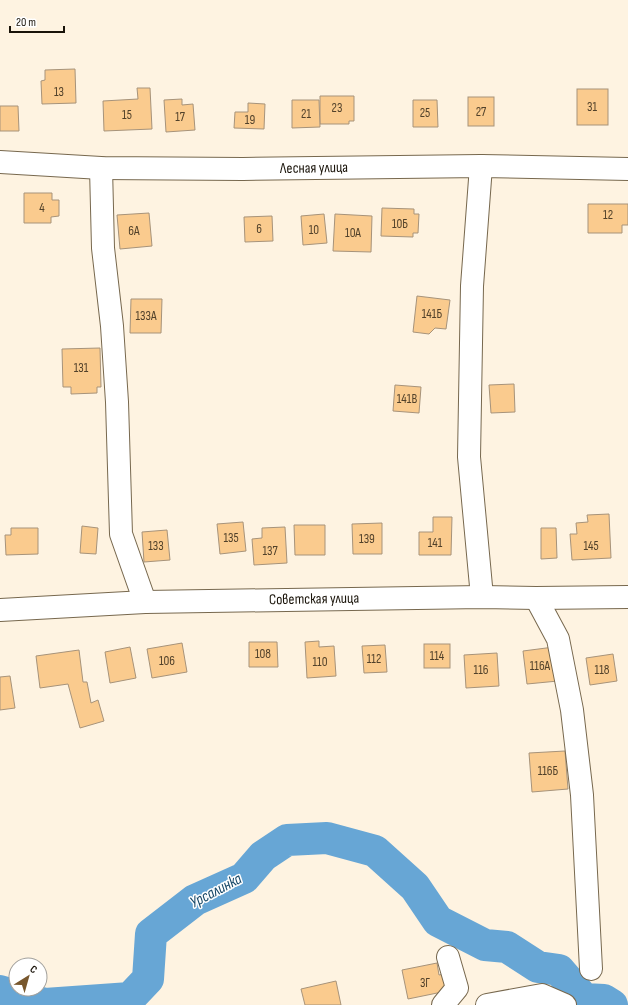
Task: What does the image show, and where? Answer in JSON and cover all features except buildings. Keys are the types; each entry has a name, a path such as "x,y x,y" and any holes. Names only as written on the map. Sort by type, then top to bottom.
{"street":[{"name":"Лесная улица","path":"0,162 101,168 251,169 480,166 628,169"},
{"path":"480,166 472,286 470,457 482,597"},
{"path":"101,168 103,248 112,326 117,402 121,534 145,602"},
{"name":"Советская улица","path":"0,610 145,602 482,597 628,597"},
{"path":"536,598 558,639 572,710 582,795 591,969"},
{"path":"443,1005 457,988 448,957"},
{"path":"487,1005 542,995 565,1005"}],"waterway":[{"name":"Урсалинка","path":"0,991 45,1004 130,998 148,979 151,934 195,900 244,878 263,856 287,840 327,838 375,851 415,887 438,921 485,945 507,947 538,967 559,970 584,999 604,1000 612,1005"}]}
